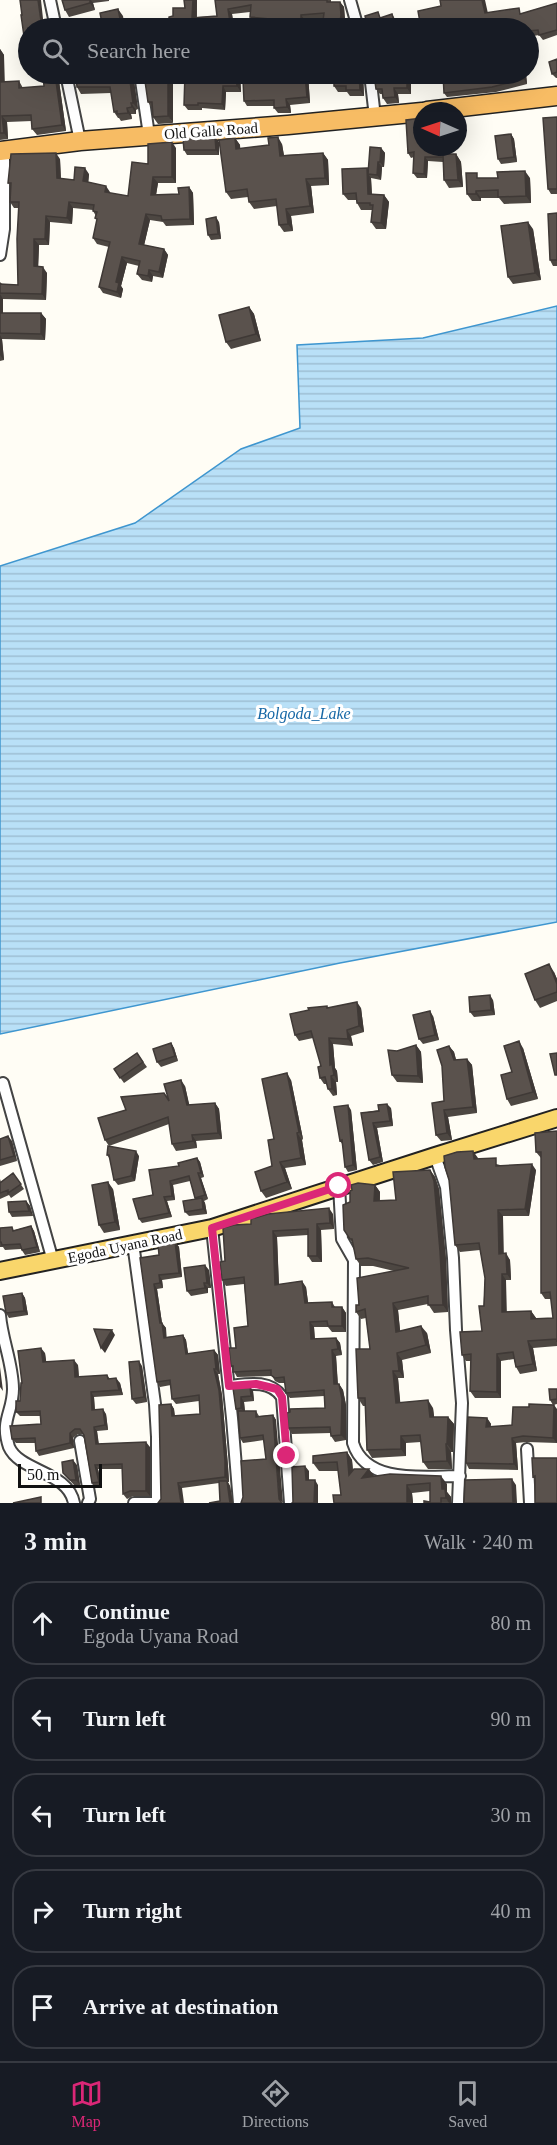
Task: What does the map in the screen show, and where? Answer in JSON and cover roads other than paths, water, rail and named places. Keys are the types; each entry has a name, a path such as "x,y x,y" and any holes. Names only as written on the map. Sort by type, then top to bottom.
{"highway":[{"path":"467,106 557,96"},
{"name":"Old Galle Road","path":"2,151 80,141 413,113"}],"main road":[{"name":"Egoda Uyana Road","path":"0,1271 212,1228 557,1118"}],"street":[{"path":"50,0 54,18"},
{"path":"350,0 355,18"},
{"path":"68,84 80,141"},
{"path":"142,84 150,135"},
{"path":"371,84 375,117"},
{"path":"0,255 4,223 2,151"},
{"path":"3,1083 53,1261"},
{"path":"435,1156 446,1187 453,1258 462,1403 458,1503"},
{"path":"339,1186 342,1239 354,1260 353,1443 357,1455 380,1473 460,1476"},
{"path":"212,1228 229,1386 238,1503"},
{"path":"133,1244 158,1437 154,1503 134,1503"},
{"path":"0,1315 13,1390 3,1427 9,1447 14,1455 56,1479 65,1487 74,1503"},
{"path":"229,1386 266,1385 277,1389 282,1397 290,1503"},
{"path":"80,1441 90,1499 88,1503"},
{"path":"527,1449 530,1503"}],"water":[{"name":"Bolgoda_Lake","path":"557,306 557,922 340,963 0,1034 0,566 135,523 241,449 300,428 297,345 423,338"}]}
